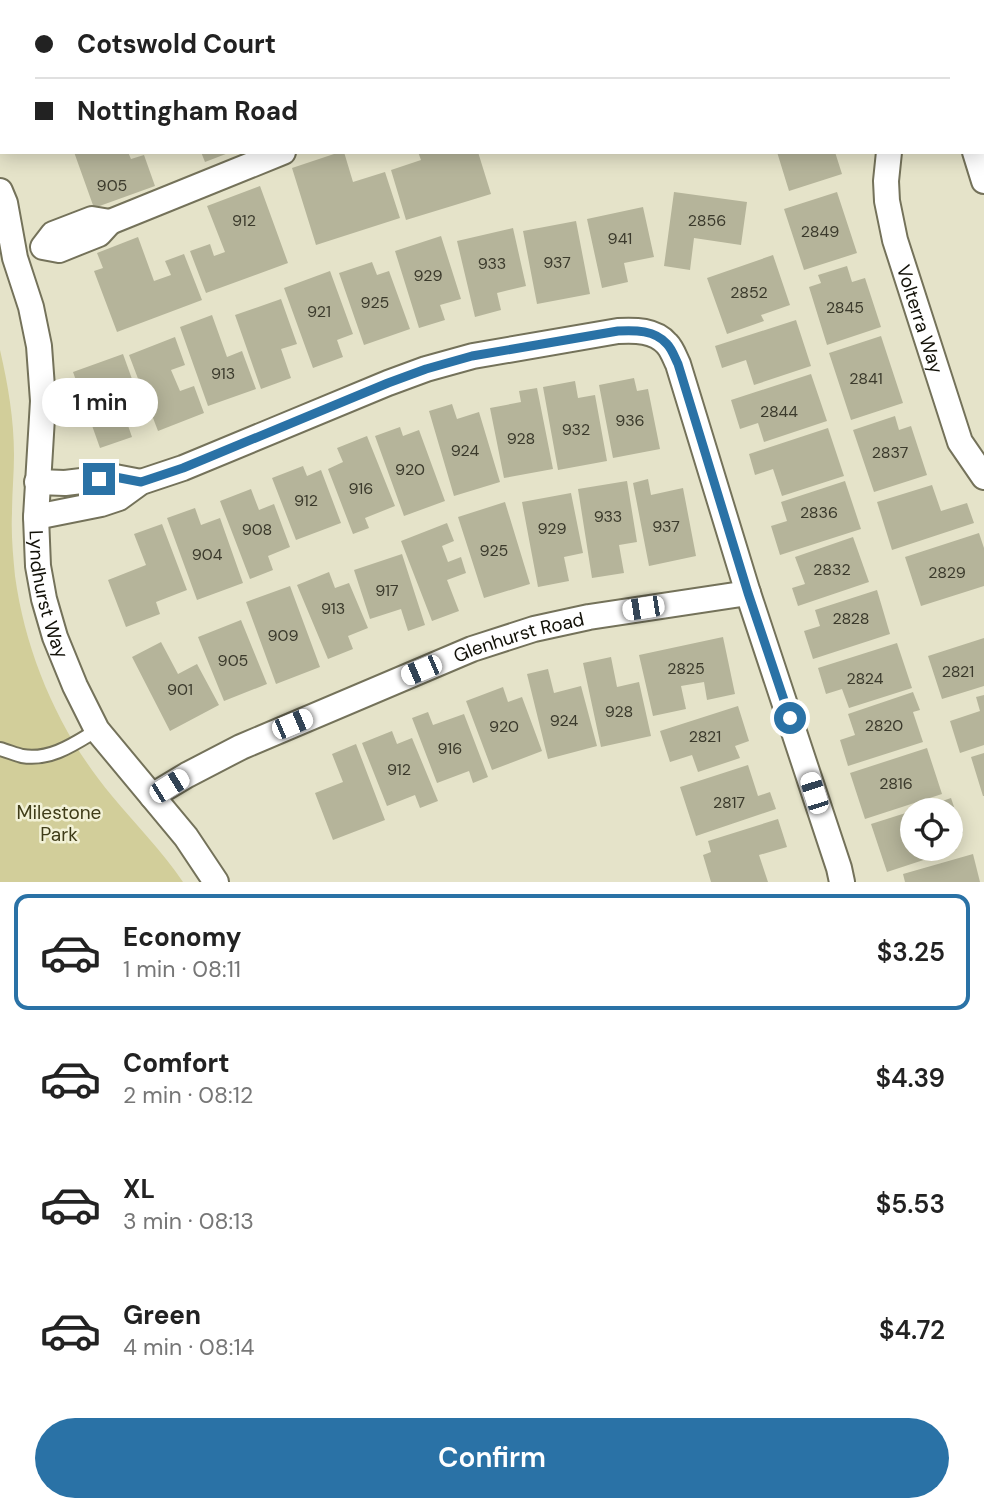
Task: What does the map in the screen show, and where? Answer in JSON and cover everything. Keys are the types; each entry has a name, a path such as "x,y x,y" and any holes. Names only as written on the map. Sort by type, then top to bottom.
{"street":[{"path":"7,250 43,247 53,234 68,237 92,219 110,222 278,154"},
{"name":"Volterra Way","path":"889,154 887,201 895,240 960,442 984,477"},
{"path":"976,154 984,181"},
{"name":"Lyndhurst Way","path":"0,191 5,203 7,250 31,307 40,362 43,401 37,482 38,566 55,637 97,730 186,837 216,882"},
{"path":"36,517 119,498 141,482 183,468 426,369 472,356 618,331 637,330 658,336 668,345 678,364 748,593 842,882"},
{"path":"37,482 65,483 115,477 141,482"},
{"name":"Glenhurst Road","path":"152,796 241,747 472,649 534,629 589,617 748,593"}],"lane":[{"path":"0,749 23,756 44,756 65,749 97,730"}],"green space":[{"name":"Milestone Park","path":"0,350 13,428 12,529 15,576 27,635 48,693 76,747 112,796 183,882 0,882"}],"building":[{"path":"75,154 129,154 131,159 144,155 155,186 94,208"},
{"path":"202,154 226,154 205,162"},
{"path":"334,154 345,154 353,182 385,172 400,218 316,245 292,168"},
{"path":"419,154 479,154 491,194 406,220 391,170 421,160"},
{"path":"778,154 836,154 842,174 789,191"},
{"path":"260,186 288,263 206,293 190,251 210,244 214,256 225,252 207,206"},
{"path":"674,192 747,202 741,245 694,238 690,270 664,266"},
{"path":"837,192 857,253 804,270 784,209"},
{"path":"643,207 654,257 624,263 628,282 602,288 587,219"},
{"path":"576,221 590,294 537,304 523,231"},
{"path":"513,228 526,286 497,293 501,310 475,317 457,241"},
{"path":"441,236 461,299 440,305 445,320 419,328 395,251"},
{"path":"138,237 154,281 171,275 165,261 184,254 202,300 117,332 94,271 103,268 97,253"},
{"path":"773,255 790,305 761,315 764,321 727,334 707,278"},
{"path":"372,262 377,275 389,271 410,329 364,345 339,273"},
{"path":"847,266 852,282 865,278 881,327 827,345 809,287 821,283 818,275"},
{"path":"330,271 353,334 337,340 343,357 313,368 284,288"},
{"path":"281,299 297,344 281,349 291,378 261,389 235,315"},
{"path":"212,315 227,357 242,351 256,389 208,406 180,327"},
{"path":"796,320 811,366 754,385 746,360 722,368 715,346"},
{"path":"881,336 903,403 851,420 829,353"},
{"path":"175,337 185,365 171,370 180,391 194,386 204,413 158,431 129,355"},
{"path":"123,354 142,407 124,414 132,437 100,448 73,372"},
{"path":"811,374 827,421 764,442 758,423 740,429 731,400"},
{"path":"634,378 637,391 648,389 660,449 613,458 599,385"},
{"path":"575,381 578,398 595,395 607,461 558,470 543,387"},
{"path":"537,388 553,469 504,478 490,408 521,402 519,391"},
{"path":"452,404 457,419 479,412 500,482 454,496 429,411"},
{"path":"895,416 899,430 911,426 927,475 874,492 853,430"},
{"path":"400,427 403,436 419,430 445,501 404,516 375,436"},
{"path":"828,428 844,476 782,496 773,469 755,475 749,454"},
{"path":"367,436 395,506 365,518 369,528 353,534 328,469 343,462 337,448"},
{"path":"303,466 307,476 321,470 341,523 296,540 272,478"},
{"path":"648,479 651,495 683,488 696,556 649,566 633,483"},
{"path":"627,481 637,542 619,545 624,573 592,578 578,489"},
{"path":"845,481 861,529 780,555 771,526 787,521 781,502"},
{"path":"932,485 941,511 967,503 974,523 892,550 877,502"},
{"path":"251,489 259,510 274,504 290,547 268,556 273,570 250,579 220,501"},
{"path":"571,493 583,553 564,557 569,581 538,587 522,502"},
{"path":"505,502 530,584 484,598 458,517"},
{"path":"195,508 201,525 220,518 243,583 197,600 167,518"},
{"path":"447,523 454,541 442,546 448,562 461,557 466,573 447,580 459,611 432,621 401,541"},
{"path":"162,524 187,590 156,602 160,614 126,627 108,580 146,565 134,534"},
{"path":"979,533 984,548 984,586 921,606 905,557"},
{"path":"853,537 869,582 798,606 792,588 805,584 795,557"},
{"path":"402,554 425,625 408,631 401,609 370,619 354,570"},
{"path":"329,572 335,588 349,583 368,628 348,636 353,649 328,659 297,585"},
{"path":"290,586 320,667 276,684 246,602"},
{"path":"877,590 890,634 813,659 804,631 820,626 815,610"},
{"path":"241,620 267,684 224,701 198,637"},
{"path":"723,637 735,694 707,700 704,682 681,686 686,709 653,716 639,655"},
{"path":"984,638 984,686 942,699 928,656"},
{"path":"161,642 178,674 197,664 219,705 170,731 132,657"},
{"path":"897,643 912,688 849,708 842,689 826,694 818,668"},
{"path":"611,657 617,687 639,682 651,736 601,747 583,663"},
{"path":"548,669 554,693 581,686 597,746 548,759 527,674"},
{"path":"503,687 508,702 522,697 542,751 492,770 466,701"},
{"path":"913,692 920,710 913,712 923,742 848,766 840,740 855,735 848,714"},
{"path":"984,695 984,745 960,753 950,721 980,711 976,697"},
{"path":"738,706 749,741 735,746 740,758 698,772 692,755 670,762 660,731"},
{"path":"428,712 433,725 464,714 488,777 473,783 469,771 437,783 412,718"},
{"path":"392,731 397,744 412,738 438,801 420,808 415,795 387,806 362,743"},
{"path":"356,744 385,820 333,840 315,793 343,782 332,754"},
{"path":"927,748 942,794 930,798 900,798 900,808 865,819 850,773"},
{"path":"984,753 984,796 983,796 971,757"},
{"path":"748,765 758,796 770,792 776,809 696,836 680,787"},
{"path":"900,815 900,861 920,861 887,872 871,824"},
{"path":"778,819 787,847 759,855 768,882 711,882 703,855 711,852 708,841"},
{"path":"973,854 980,882 905,882 903,874 948,861 963,861 963,857"}],"route":[{"path":"99,479 115,477 141,482 183,468 388,383 472,356 618,331 637,330 658,336 668,345 678,364 748,593 790,718"}]}
